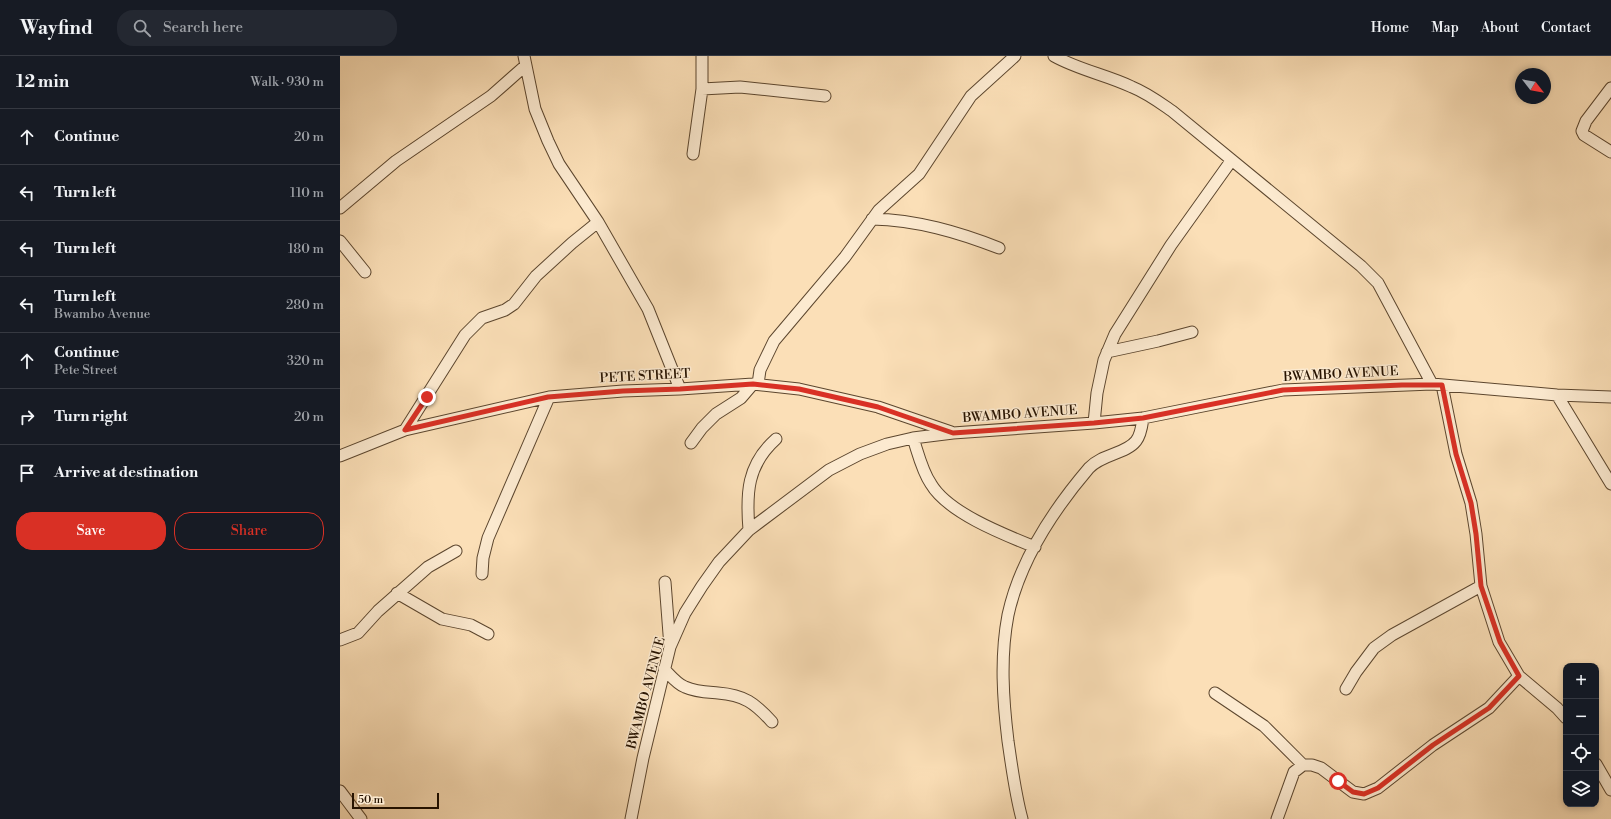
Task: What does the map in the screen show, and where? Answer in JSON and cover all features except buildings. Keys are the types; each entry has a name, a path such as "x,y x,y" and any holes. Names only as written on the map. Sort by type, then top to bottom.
{"street":[{"path":"693,154 702,89 702,56"},
{"path":"691,443 702,428 716,414 741,398 756,384 760,370 774,341 846,257 872,218 919,174 972,96 1015,56"},
{"path":"1054,56 1085,70 1132,87 1148,95 1172,111 1231,161 1361,266 1378,283 1437,385 1471,503 1476,534 1481,586 1500,642 1519,676 1563,715"},
{"path":"340,208 396,161 491,96 524,61"},
{"path":"524,61 535,109 548,141 559,164 598,222 648,309 680,389"},
{"path":"702,89 740,87 825,96"},
{"path":"1611,88 1586,121 1582,131 1584,135 1611,152"},
{"path":"1094,423 1097,393 1107,352 1131,308 1171,245 1231,161"},
{"path":"872,218 903,220 933,226 999,248"},
{"path":"405,430 464,335 482,318 505,310 514,304 536,276 572,243 598,222"},
{"path":"340,241 365,272"},
{"path":"1107,352 1192,332"},
{"name":"PETE STREET","path":"340,456 405,430 548,397 623,391 756,384 799,389 878,407 953,433"},
{"name":"BWAMBO AVENUE","path":"631,819 643,758 664,669 670,647 685,613 702,586 720,562 750,530 828,470 842,462 887,444 913,438 953,433 1143,418 1283,390 1437,385 1557,395 1611,397"},
{"path":"1557,395 1611,484"},
{"path":"482,574 483,558 488,538 548,397"},
{"path":"1022,819 1015,794 1006,721 1003,678 1004,650 1008,615 1014,595 1022,572 1054,513 1091,466 1103,458 1130,446 1137,441 1143,418"},
{"path":"913,438 931,485 945,499 963,513 981,523 1035,547"},
{"path":"750,530 747,502 750,479 760,454 776,439"},
{"path":"340,640 345,640 358,633 397,593 428,567 456,551"},
{"path":"665,582 670,647"},
{"path":"1346,689 1356,672 1374,648 1392,635 1481,586"},
{"path":"397,593 442,619 467,624 488,634"},
{"path":"664,669 681,685 692,690 734,695 745,698 759,708 772,722"},
{"path":"1277,819 1294,772 1303,765 1312,765 1321,768 1353,792 1364,794 1378,788 1433,745 1489,708 1519,676"},
{"path":"1214,693 1264,726 1303,765"},
{"path":"1599,769 1611,790"},
{"path":"340,791 361,819"}],"route":[{"path":"427,397 405,430 548,397 623,391 758,384 799,389 878,407 953,433 1143,418 1283,390 1432,384 1442,385 1456,454 1471,503 1476,534 1481,586 1500,642 1507,657 1519,676 1489,708 1433,745 1378,788 1364,794 1353,792 1338,781"}]}
